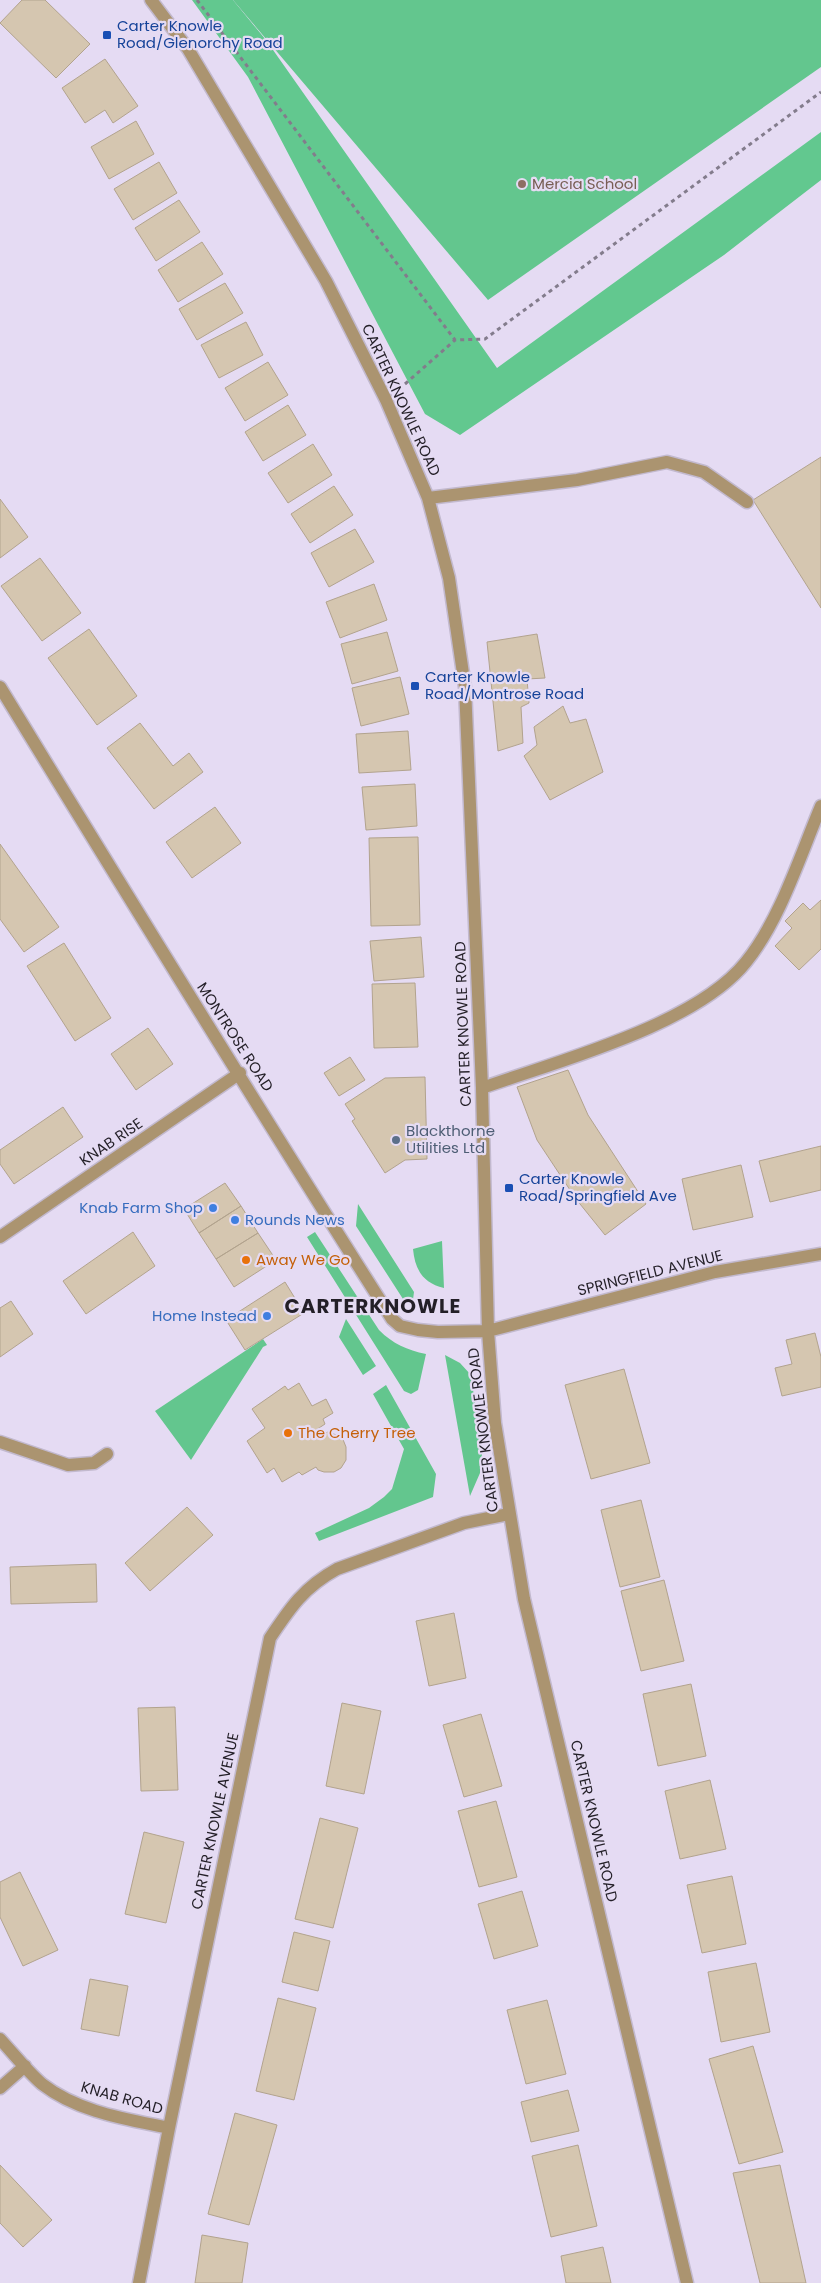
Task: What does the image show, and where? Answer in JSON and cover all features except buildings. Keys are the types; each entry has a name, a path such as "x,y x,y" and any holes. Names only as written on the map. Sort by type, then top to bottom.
{"street":[{"name":"CARTER KNOWLE ROAD","path":"151,0 188,49 321,272 386,400 428,498 449,578 466,687 482,1088 488,1331 495,1423 508,1514 524,1599 687,2283"},
{"path":"428,498 577,480 667,462 704,472 747,502"},
{"name":"MONTROSE ROAD","path":"0,687 193,1003 240,1074 392,1319 400,1326 418,1330 438,1332 488,1331"},
{"path":"482,1088 661,1022 701,1000 726,982 746,963 780,905 821,806"},
{"name":"KNAB RISE","path":"0,1237 240,1074"},
{"name":"SPRINGFIELD AVENUE","path":"488,1331 715,1272 821,1254"},
{"path":"0,1442 68,1465 94,1462 107,1454"},
{"name":"CARTER KNOWLE AVENUE","path":"139,2283 270,1638 296,1600 324,1576 336,1569 464,1523 508,1514"},
{"name":"KNAB ROAD","path":"0,2038 42,2083 70,2101 109,2115 169,2128"},
{"path":"0,2088 25,2066"}],"path":[{"path":"197,0 455,340"},
{"path":"386,400 455,340 485,340 821,92"}],"green space":[{"path":"192,0 233,0 266,40 497,368 821,132 821,180 724,255 460,435 425,414 248,77"},
{"name":"Mercia School","path":"233,0 821,0 821,67 488,300"},
{"path":"358,1204 414,1292 412,1307 403,1299 356,1226"},
{"path":"315,1232 379,1330 401,1346 426,1354 418,1390 411,1394 404,1391 307,1237"},
{"path":"442,1241 444,1288 431,1283 421,1274 413,1249"},
{"path":"346,1319 376,1366 363,1375 339,1337"},
{"path":"263,1339 267,1345 263,1347 191,1460 155,1411"},
{"path":"445,1355 460,1363 471,1375 482,1454 480,1473 470,1496"},
{"path":"386,1385 436,1474 433,1497 319,1541 315,1533 369,1508 392,1489 404,1449 373,1394"}],"place":[{"name":"Carter Knowle Road/Glenorchy Road","path":"107,35"},
{"name":"Mercia School","path":"522,184"},
{"name":"Carter Knowle Road/Montrose Road","path":"415,686"},
{"name":"Blackthorne Utilities Ltd","path":"396,1140"},
{"name":"Carter Knowle Road/Springfield Ave","path":"509,1188"},
{"name":"Knab Farm Shop","path":"213,1208"},
{"name":"Rounds News","path":"235,1220"},
{"name":"Away We Go","path":"246,1260"},
{"name":"Home Instead","path":"267,1316"},
{"name":"The Cherry Tree","path":"288,1433"}],"district":[{"name":"CARTERKNOWLE","path":"373,1306"}]}
